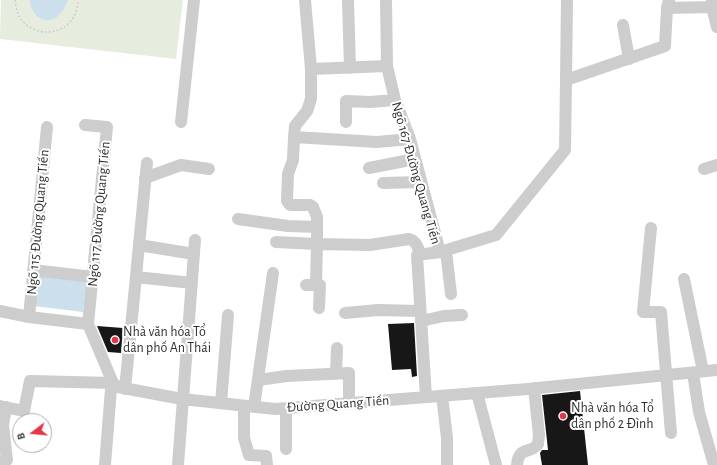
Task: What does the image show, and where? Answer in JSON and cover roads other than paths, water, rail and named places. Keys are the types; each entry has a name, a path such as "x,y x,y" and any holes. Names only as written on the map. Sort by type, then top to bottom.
{"street":[{"path":"181,122 194,0"},
{"path":"305,0 311,69 311,99 308,111 295,126 293,160 288,174 287,201 290,205 310,205 313,207 317,217 317,244 311,285 320,285 319,308"},
{"path":"348,0 350,68"},
{"name":"Ngõ 167 Đường Quang Tiến","path":"386,0 387,66 395,100 410,138 421,182 443,252 417,255 426,397"},
{"path":"451,294 443,252 496,235 565,150 567,0"},
{"path":"566,80 665,46 668,4 712,4 717,27"},
{"path":"623,25 629,59"},
{"path":"311,69 387,66"},
{"path":"346,122 346,101 370,102 395,100"},
{"name":"Ngõ 117 Đường Quang Tiến","path":"85,125 107,127 88,324"},
{"name":"Ngõ 115 Đường Quang Tiến","path":"29,317 47,127"},
{"path":"294,137 377,142 410,138"},
{"path":"369,168 415,159"},
{"path":"125,389 147,163"},
{"path":"145,178 181,165 209,169"},
{"path":"704,169 717,165"},
{"path":"383,183 421,182"},
{"path":"238,219 288,226 317,228"},
{"path":"651,228 643,312 660,312 671,433"},
{"path":"276,242 370,245 408,239 416,244 420,254"},
{"path":"178,465 195,240"},
{"path":"139,246 194,254"},
{"path":"33,270 93,277"},
{"path":"267,465 266,456 249,455 244,438 249,407 258,380 273,272"},
{"path":"136,277 192,283"},
{"path":"684,279 698,372 699,412 714,465"},
{"path":"345,313 378,310 420,316 462,315"},
{"path":"0,311 29,317 88,324 113,383 111,389 105,465"},
{"path":"221,403 228,315"},
{"path":"336,374 337,348"},
{"name":"Đường Quang Tiến","path":"113,383 118,387 125,389 182,399 276,409 534,388 564,387 717,370"},
{"path":"258,380 287,376 349,373 349,403"},
{"path":"0,461 7,460 3,425 3,406 24,411 30,381 113,383"},
{"path":"517,465 519,455 522,452 536,450 538,444 539,435 534,388"},
{"path":"477,393 496,465"},
{"path":"442,396 447,438 447,465"},
{"path":"286,408 286,449"}],"water":[{"path":"30,0 68,0 65,7 55,18 45,20 36,15 33,11"},
{"path":"37,272 87,278 83,312 34,306"}],"place":[{"name":"Nhà văn hóa Tổ dân phố An Thái","path":"115,340"},
{"name":"Nhà văn hóa Tổ dân phố 2 Đình","path":"563,416"}]}
